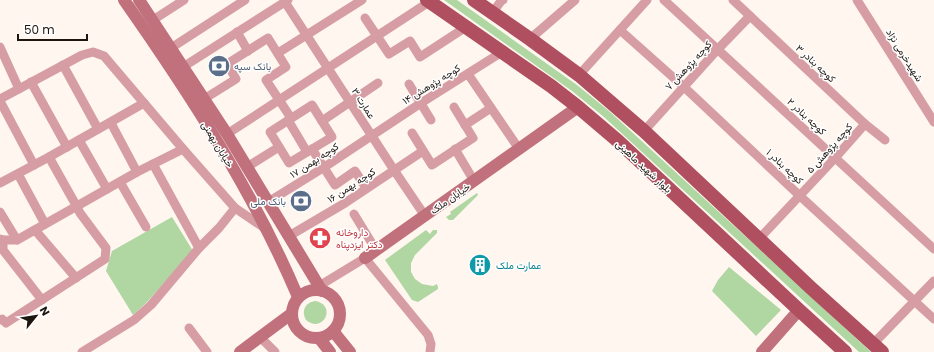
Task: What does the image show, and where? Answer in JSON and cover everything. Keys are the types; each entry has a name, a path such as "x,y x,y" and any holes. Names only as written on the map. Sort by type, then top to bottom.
{"main road":[{"path":"474,0 496,4 530,39 579,74 644,130 758,239 878,348"},
{"name":"بلوار شهید ماهینی","path":"428,1 551,86 578,107 618,141 845,352"}],"street":[{"name":"خیابان بهمنی","path":"124,0 215,137 267,230 288,271 298,297"},
{"name":"خیابان بهمنی","path":"139,0 227,134 321,288"},
{"path":"152,20 184,0"},
{"path":"171,48 245,0"},
{"path":"278,53 362,0"},
{"path":"530,39 575,0"},
{"name":"کوچه بنادر ۲","path":"664,0 934,249"},
{"name":"کوچه بنادر ۳","path":"733,0 865,124 885,140"},
{"name":"شهیدخرمی نژاد","path":"857,0 934,122"},
{"path":"183,66 286,1"},
{"name":"عمارت ۳","path":"286,1 306,35 425,216"},
{"path":"227,134 428,1"},
{"path":"579,74 620,30 641,2"},
{"name":"کوچه پژوهش ۷","path":"644,130 750,16"},
{"path":"365,18 389,54 410,42 420,57 466,27"},
{"name":"کوچه بنادر ۱","path":"620,30 684,86 800,196 934,319"},
{"path":"237,32 248,51"},
{"path":"204,99 236,78 227,64 268,38 286,67 266,80 310,150 335,185 355,171 366,188"},
{"path":"0,47 19,88"},
{"path":"34,165 0,100 82,54 93,52 104,56 235,208 267,230"},
{"name":"کوچه پژوهش ۱۴","path":"371,135 502,52"},
{"path":"63,65 98,129"},
{"path":"468,74 519,150"},
{"path":"31,82 68,147"},
{"path":"322,121 378,84"},
{"path":"409,84 431,120"},
{"path":"1,181 18,174 68,147 144,103"},
{"path":"312,105 322,121 332,137 289,163 270,132 312,105"},
{"path":"412,133 432,165 473,138 454,107"},
{"name":"خیابان ملک","path":"321,288 340,273 365,258 578,107"},
{"path":"464,125 491,108"},
{"path":"111,123 138,172"},
{"name":"کوچه پژوهش ۵","path":"758,239 800,196 865,124"},
{"name":"کوچه بهمن ۱۷","path":"268,202 323,168 371,135"},
{"path":"79,140 107,189"},
{"path":"247,167 279,147"},
{"path":"42,300 3,250 1,241 17,240 138,172 183,149"},
{"path":"455,149 474,181"},
{"name":"کوچه بهمن ۱۶","path":"290,236 346,203 366,188 423,151"},
{"path":"1,319 6,323 105,259 106,248 80,213 49,157"},
{"path":"153,164 199,248"},
{"path":"18,174 46,224"},
{"path":"120,182 146,227"},
{"path":"82,352 134,320 151,305 235,208"},
{"path":"0,212 17,240"},
{"path":"354,214 376,250"},
{"path":"35,230 76,278"},
{"path":"365,258 428,335 431,344 430,352"},
{"path":"878,348 915,301 934,280"},
{"path":"321,288 334,299 338,305 340,312 339,319 337,326 333,331 324,337 312,338 305,336 295,327 292,321 293,306 298,297 308,291 321,288"},
{"path":"762,352 799,310"},
{"path":"240,352 292,314"},
{"path":"189,328 207,352"},
{"path":"333,331 350,352"},
{"path":"260,337 275,352"},
{"path":"318,338 330,352"}],"green space":[{"path":"444,0 457,0 577,85 609,111 871,352 859,352 604,117 572,91"},
{"path":"477,193 478,195 453,220 449,220 446,217 451,214 450,212"},
{"path":"172,217 193,251 146,303 133,315 106,271 112,251"},
{"path":"426,230 430,234 433,230 437,230 437,233 415,255 411,263 411,272 415,279 422,284 433,286 437,284 438,289 418,302 412,300 385,260"},
{"path":"729,267 781,310 756,336 712,291 718,280"},
{"path":"316,301 326,308 327,313 325,318 318,324 306,320 304,313 305,308 309,303"}],"place":[{"name":"بانک سپه","path":"219,66"},
{"name":"بانک ملی","path":"301,201"},
{"name":"داروخانه دکتر ایزدپناه","path":"320,238"},
{"name":"عمارت ملک","path":"480,265"}]}
